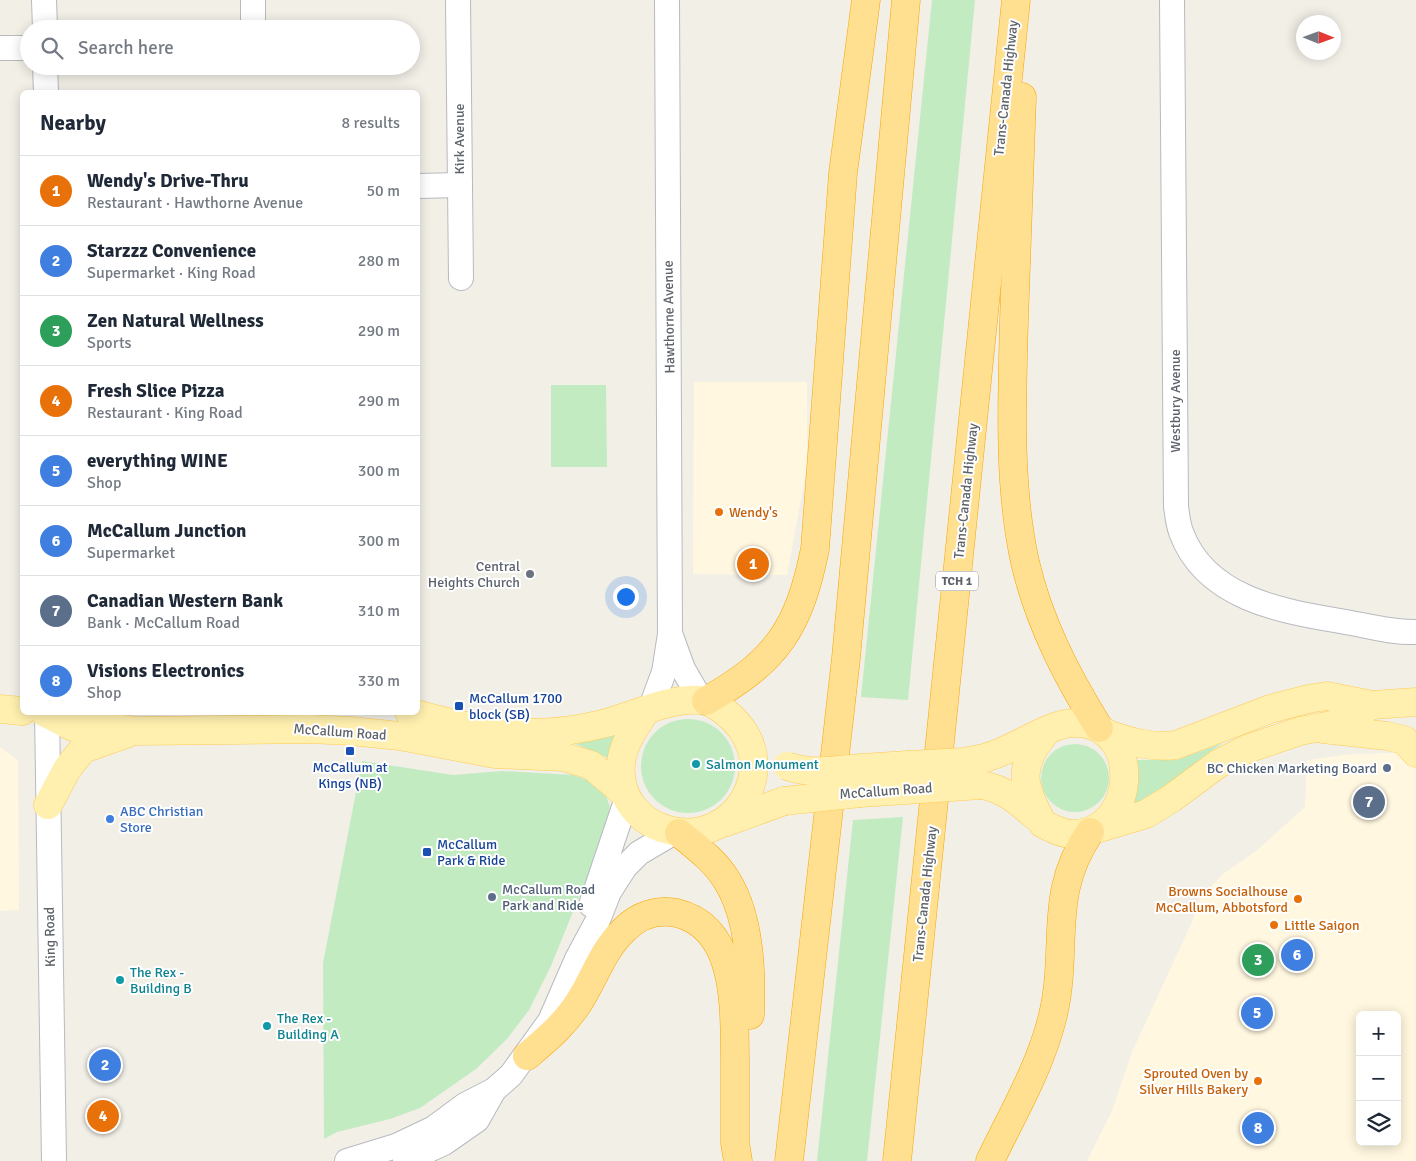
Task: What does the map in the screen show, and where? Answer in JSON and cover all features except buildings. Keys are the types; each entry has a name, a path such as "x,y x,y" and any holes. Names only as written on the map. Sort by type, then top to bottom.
{"highway":[{"path":"704,700 741,681 778,646 802,600 812,566 815,549 843,174 866,0"},
{"path":"789,1161 847,648 906,0"},
{"name":"Trans-Canada Highway","path":"897,1161 1016,0"},
{"path":"1025,0 1013,352 1013,426 1017,506 1025,562 1042,620 1074,686 1103,731"},
{"path":"990,1161 1035,1070 1048,1036 1058,994 1064,888 1080,848 1095,830"},
{"path":"676,833 711,859 726,879 734,895 744,931 750,1004 745,1161"},
{"path":"527,1056 557,1032 568,1018 580,1001 604,955 625,929 641,918 659,912 671,912 691,918 713,936 724,957 731,984 734,1031 735,1143 738,1161"}],"main road":[{"path":"1372,705 1337,724 1300,731 1247,749 1218,764 1172,798 1146,814 1095,830 1070,834 1043,824 1026,790 1024,773 1029,756 1047,731 1062,724 1077,723 1143,745 1168,746 1198,738 1270,709 1308,699 1327,696 1372,705 1416,702"},
{"path":"419,715 459,727 526,734 574,730 677,702 704,700 736,720 747,734 754,758 754,774 747,795 720,824 692,834 676,833 657,826 639,812 625,795 621,761 626,743 647,711"},
{"path":"0,709 20,711"},
{"name":"McCallum Road","path":"51,715 73,726 110,727 137,731 334,730 400,736 495,754 564,757 591,765 625,795"},
{"path":"1316,728 1387,736 1404,740 1416,753"},
{"path":"48,805 67,769 83,749 137,731"},
{"name":"McCallum Road","path":"720,824 784,801 861,781 907,777 999,755 1047,731"},
{"path":"1095,830 1117,807 1126,775 1116,744 1103,731"},
{"name":"McCallum Road","path":"747,734 766,753 799,771 861,781"},
{"name":"McCallum Road","path":"907,777 994,787 1011,795 1043,824"}],"street":[{"path":"44,0 45,20"},
{"path":"253,0 253,20"},
{"name":"Kirk Avenue","path":"458,0 461,278"},
{"name":"Hawthorne Avenue","path":"647,711 664,672 670,634 667,0"},
{"name":"Westbury Avenue","path":"1172,0 1176,506 1181,532 1192,552 1211,577 1239,595 1281,611 1416,632"},
{"path":"0,48 20,48"},
{"path":"45,75 46,90"},
{"path":"420,186 460,185"},
{"name":"Hawthorne Avenue","path":"670,634 683,669 704,700"},
{"name":"King Road","path":"47,715 54,1161"},
{"path":"576,959 597,883 625,795"},
{"path":"346,1161 396,1146 434,1128 465,1105 494,1090 511,1075 527,1056 550,1021 576,959 598,920 609,892 625,868 639,853 676,833"},
{"path":"405,1161 444,1143 477,1120 494,1090"}],"shaded area":[{"path":"694,382 807,382 807,466 787,575 693,574"},
{"path":"0,747 18,760 19,910 0,911"},
{"path":"1416,749 1416,1161 1087,1161 1112,1111 1132,1052 1192,922 1200,898 1223,874 1256,851 1305,807 1307,760 1352,754 1391,753"}],"green space":[{"path":"932,0 975,0 908,700 861,697"},
{"path":"551,385 606,385 607,467 551,467"},
{"path":"688,719 706,723 721,733 731,748 735,766 731,784 721,799 706,809 688,813 670,809 655,799 645,784 641,766 645,748 655,733 670,723"},
{"path":"617,735 610,759 576,744"},
{"path":"1223,743 1158,791 1135,804 1132,802 1136,791 1135,760 1177,760"},
{"path":"1075,744 1088,747 1099,754 1106,765 1109,778 1106,791 1099,802 1088,809 1075,812 1062,809 1051,802 1044,791 1041,778 1044,765 1051,754 1062,747"},
{"path":"362,761 453,775 502,771 573,775 594,782 605,793 610,807 602,840 551,966 529,1010 507,1039 476,1069 420,1108 390,1119 337,1132 324,1139 323,963"},
{"path":"903,817 867,1161 817,1161 853,820"}],"place":[{"name":"Wendy's","path":"719,512"},
{"name":"Wendy's Drive-Thru","path":"753,564"},
{"name":"Central Heights Church","path":"530,574"},
{"name":"McCallum 1700 block (SB)","path":"459,706"},
{"name":"McCallum at Kings (NB)","path":"350,751"},
{"name":"Salmon Monument","path":"696,764"},
{"name":"BC Chicken Marketing Board","path":"1387,768"},
{"name":"Canadian Western Bank","path":"1369,802"},
{"name":"ABC Christian Store","path":"110,819"},
{"name":"McCallum Park & Ride","path":"427,852"},
{"name":"McCallum Road Park and Ride","path":"492,897"},
{"name":"Browns Socialhouse McCallum, Abbotsford","path":"1298,899"},
{"name":"Little Saigon","path":"1274,925"},
{"name":"McCallum Junction","path":"1297,955"},
{"name":"Zen Natural Wellness","path":"1258,960"},
{"name":"The Rex - Building B","path":"120,980"},
{"name":"everything WINE","path":"1257,1013"},
{"name":"The Rex - Building A","path":"267,1026"},
{"name":"Starzzz Convenience","path":"105,1065"},
{"name":"Sprouted Oven by Silver Hills Bakery","path":"1258,1081"},
{"name":"Fresh Slice Pizza","path":"103,1116"},
{"name":"Visions Electronics","path":"1258,1128"}]}
